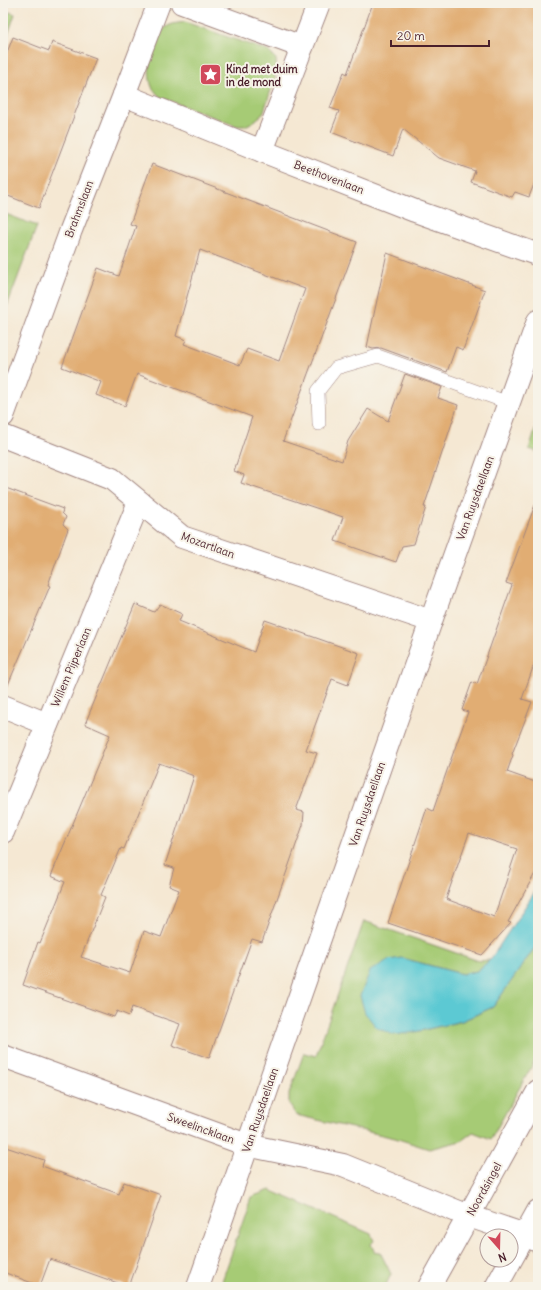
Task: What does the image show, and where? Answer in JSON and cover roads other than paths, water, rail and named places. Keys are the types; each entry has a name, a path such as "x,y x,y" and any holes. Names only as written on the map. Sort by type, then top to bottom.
{"street":[{"name":"Brahmslaan","path":"3,416 71,230 159,3"},
{"path":"182,3 302,47"},
{"path":"262,151 318,3"},
{"name":"Beethovenlaan","path":"124,95 415,211 537,255"},
{"name":"Van Ruysdaellaan","path":"198,1287 431,621 538,321"},
{"name":"Mozartlaan","path":"3,436 112,479 182,537 431,621"},
{"name":"Willem Pijperlaan","path":"3,832 139,502"},
{"path":"3,706 47,724"},
{"name":"Sweelincklaan","path":"3,1056 247,1145 343,1165 469,1216 532,1238"},
{"name":"Noordsingel","path":"429,1287 538,1091"},
{"path":"496,1287 532,1238 538,1211"}],"lane":[{"path":"319,424 318,391 336,368 378,356 509,402"}],"water":[{"path":"538,887 538,943 493,1007 462,1021 415,1032 394,1035 377,1028 365,1013 360,996 370,971 388,960 402,958 462,974 477,971 490,960"}],"place":[{"name":"Kind met duim in de mond","path":"210,75"}]}
